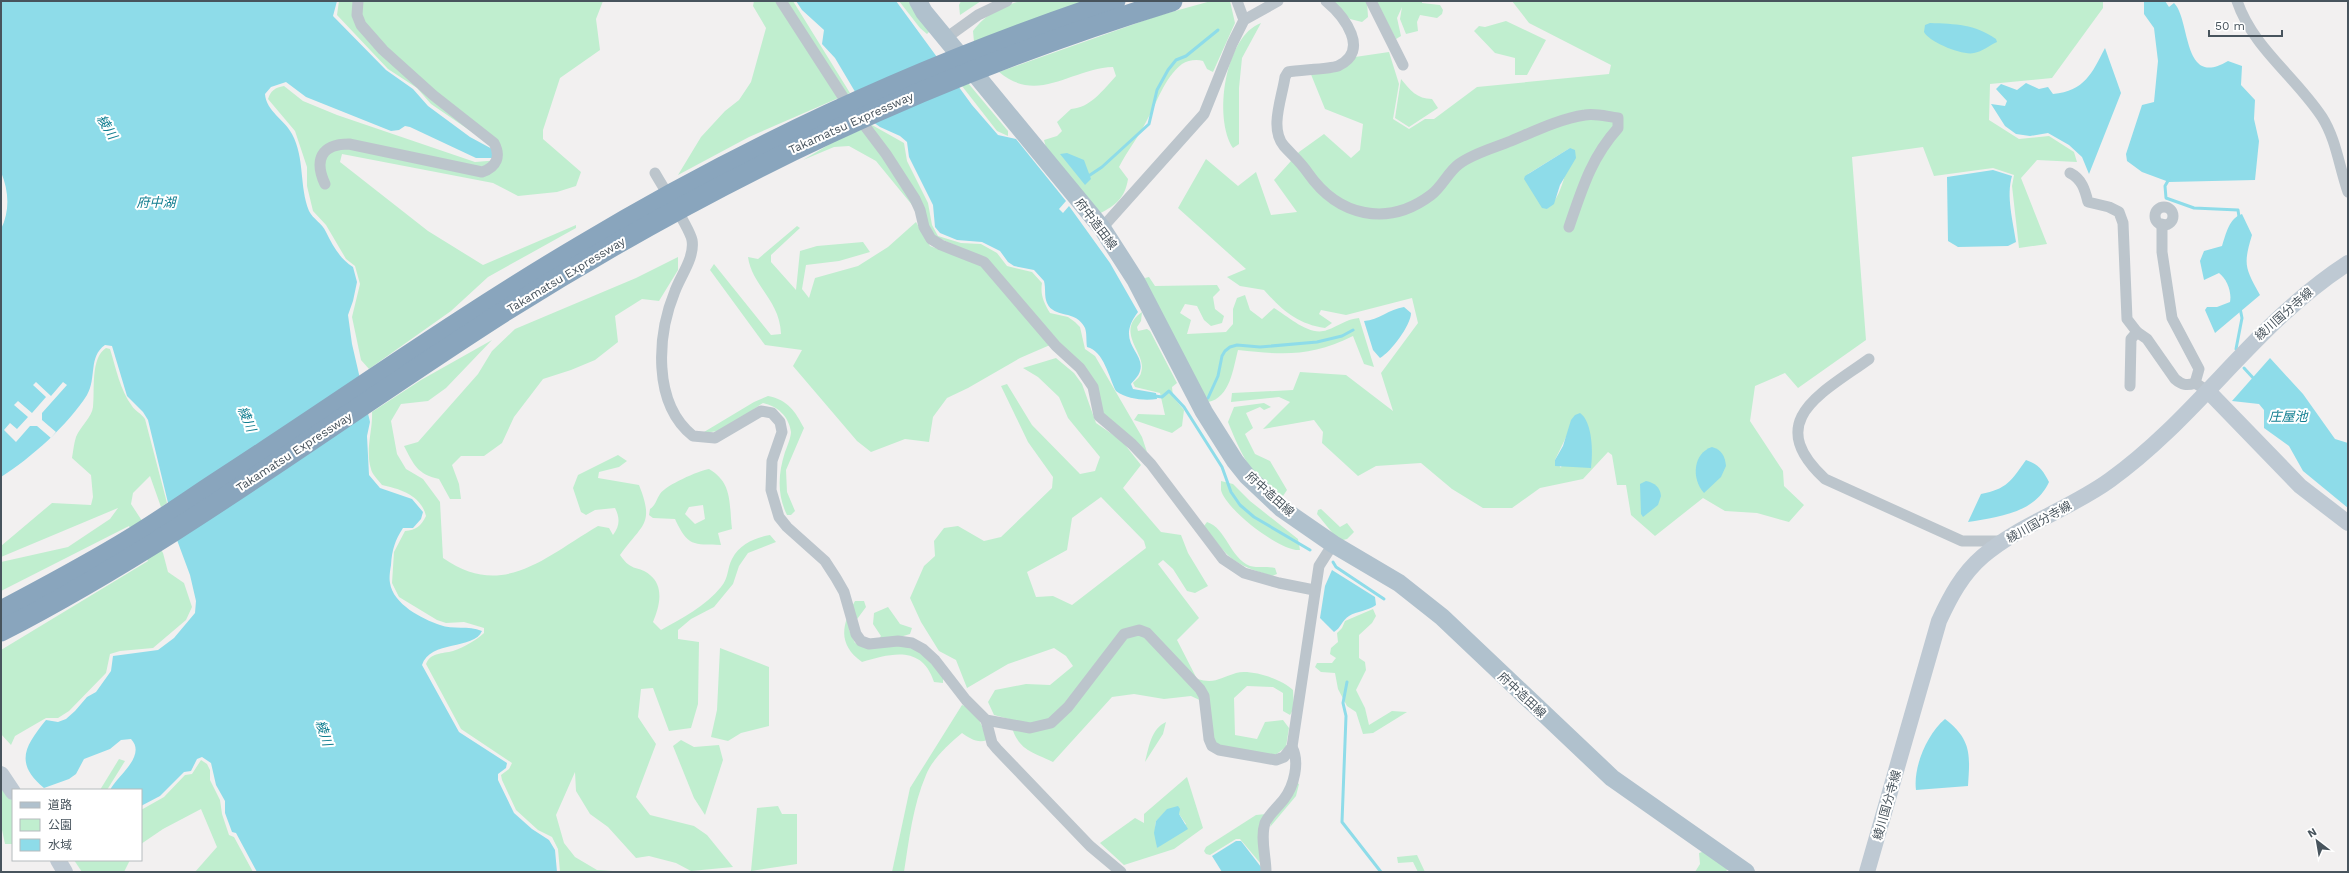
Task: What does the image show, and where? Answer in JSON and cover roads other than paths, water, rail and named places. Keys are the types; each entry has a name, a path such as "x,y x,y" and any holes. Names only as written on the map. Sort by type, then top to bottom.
{"highway":[{"name":"Takamatsu Expressway","path":"1,631 128,559 153,534 393,376 503,313 589,260 839,118 1116,1"},
{"name":"Takamatsu Expressway","path":"983,57 1172,1"},
{"name":"Takamatsu Expressway","path":"2,610 119,546 153,534"},
{"path":"1,640 128,559"}],"main road":[{"name":"府中造田線","path":"918,1 924,12 1102,228 1136,281 1204,412 1235,461 1281,508 1333,544 1387,576 1412,593 1442,617 1607,774 1630,792 1746,872"},
{"name":"綾川国分寺線","path":"1867,872 1939,621 1948,599 1967,572 1983,556 2078,501 2109,481 2172,429 2202,387 2276,319 2306,294 2348,263"},
{"path":"2202,387 2300,486 2348,523"},
{"path":"1,774 12,790"},
{"path":"59,861 65,872"}],"street":[{"path":"325,184 319,172 320,160 326,149 337,144 349,144 482,172 490,169 496,162 498,152 494,143 433,95 383,50 361,25 358,15 358,1"},
{"path":"781,1 843,97 886,154 915,199 920,210 924,227 931,239 941,245 984,262 1056,346 1080,368 1093,387 1098,416 1132,444 1150,464 1223,559 1244,573 1280,583 1314,590"},
{"path":"946,38 978,14 1007,1"},
{"path":"1237,1 1244,20"},
{"path":"1102,228 1204,114 1238,28 1244,20 1278,1"},
{"path":"1326,1 1344,18 1353,35 1352,52 1347,60 1336,67 1288,72 1285,77 1276,124 1277,135 1284,146 1298,157 1327,196 1352,208 1378,216 1402,210 1431,195 1457,164 1472,156 1557,122 1586,115 1618,118 1618,128 1602,145 1590,166 1569,227"},
{"path":"1371,1 1403,65"},
{"path":"2236,1 2251,33 2321,115 2331,133 2348,192"},
{"path":"655,173 692,238 692,252 674,292 664,324 660,364 670,401 679,421 693,436 715,438 761,411 772,413 780,422 782,432 772,461 771,490 779,517 787,528 825,561 844,592 856,634 861,641 870,644 898,641 912,643 923,649 935,660 966,700 986,720 992,743 997,749 1090,846 1121,872"},
{"path":"2070,173 2075,175 2083,185 2088,202 2108,207 2119,212 2123,223 2127,319 2137,332 2146,339 2175,380 2181,384 2202,387 2199,369 2172,318 2162,252 2162,224"},
{"path":"2130,386 2131,339 2137,332"},
{"path":"1869,359 1820,394 1809,404 1800,418 1798,435 1800,446 1811,466 1825,479 1962,541 2009,542"},
{"path":"986,720 1030,728 1051,723 1068,707 1124,634 1140,630 1148,633 1200,689 1204,696 1209,739 1212,746 1219,750 1276,760 1284,757 1292,747 1314,590 1319,566 1333,544"},
{"path":"1266,872 1263,834 1266,822 1285,798 1294,779 1297,755 1292,747"}],"water":[{"name":"府中湖","path":"1,1 337,1 333,16 386,70 413,89 428,106 470,137 494,150 497,158 476,158 410,127 405,126 399,130 391,131 306,97 286,82 271,87 265,94 266,100 272,110 289,129 296,143 299,153 304,192 309,211 324,229 341,256 353,267 357,282 348,315 352,344 370,422 367,436 369,475 380,488 412,499 423,512 421,519 413,528 403,528 394,545 390,574 392,591 402,604 409,610 425,619 445,626 471,628 482,631 477,637 470,641 442,648 434,652 427,657 422,665 459,732 507,763 506,768 498,774 498,780 514,813 532,829 549,840 555,850 557,872 257,872 236,833 232,832 225,813 225,801 216,785 211,763 202,757 197,759 191,771 184,772 160,796 142,805 142,789 111,789 133,759 135,745 131,739 121,740 110,749 84,759 76,774 69,779 44,788 35,779 26,762 26,754 28,746 46,720 58,722 66,719 87,697 96,692 111,671 113,656 158,650 174,638 195,613 196,601 190,575 177,540 148,420 143,412 127,396 112,346 105,345 96,355 90,388 87,395 70,418 36,451 1,477 1,229 6,215 7,194 1,172"},
{"path":"796,1 896,1 972,105 998,135 1016,139 1066,201 1059,209 1063,213 1069,206 1110,263 1138,312 1131,323 1129,332 1132,346 1141,364 1137,377 1131,384 1133,389 1156,393 1157,399 1136,399 1120,394 1116,391 1102,359 1093,350 1087,347 1086,330 1081,322 1076,318 1050,308 1046,300 1044,281 1034,270 1014,266 1008,262 1000,251 982,242 957,240 940,233 935,227 933,205 909,157 907,142 900,136 880,127 873,122 835,58 822,44 824,30 802,10"},
{"path":"2144,1 2165,1 2169,7 2174,3 2183,23 2190,49 2195,59 2203,66 2213,67 2228,61 2242,66 2241,85 2255,100 2254,119 2259,141 2255,180 2169,182 2142,172 2127,161 2126,154 2142,105 2154,102 2158,61 2154,28 2144,14"},
{"path":"1930,23 1957,25 1980,30 1996,39 1997,42 1974,53 1962,52 1939,44 1927,36 1924,32 1925,25"},
{"path":"2105,48 2121,93 2089,174 2082,157 2069,145 2048,133 2030,136 2016,134 2005,126 1991,104 2005,106 2007,101 1996,89 2001,84 2017,90 2026,83 2039,89 2048,87 2053,94 2073,89 2080,85 2091,73"},
{"path":"1570,148 1575,150 1576,158 1560,185 1554,204 1547,209 1542,208 1524,179 1525,176"},
{"path":"1067,153 1084,160 1091,179 1085,185 1060,154"},
{"path":"1993,170 2012,176 2010,184 2010,200 2016,242 2008,246 1958,247 1948,241 1947,177"},
{"path":"2242,214 2252,235 2247,253 2247,266 2251,278 2260,295 2215,333 2205,310 2207,307 2217,307 2230,302 2230,290 2227,282 2219,273 2204,280 2200,261 2204,251 2222,246 2231,223"},
{"path":"1404,307 1411,313 1408,324 1395,344 1380,358 1373,350 1364,321 1374,319"},
{"name":"庄屋池","path":"2270,358 2303,394 2335,439 2348,443 2348,508 2303,471 2289,446 2264,428 2264,410 2259,404 2232,401"},
{"path":"1580,413 1584,417 1590,431 1592,447 1591,468 1555,466 1555,460 1563,446 1571,420 1575,415"},
{"path":"1712,447 1722,454 1725,459 1726,466 1721,477 1704,493 1697,481 1696,467 1701,455"},
{"path":"2026,460 2034,463 2040,468 2049,482 2035,501 2014,512 1968,522 1981,494 2003,487 2012,479"},
{"path":"1646,481 1652,483 1660,490 1661,496 1658,505 1643,517 1641,514 1640,484"},
{"path":"1332,570 1375,597 1376,605 1370,609 1349,616 1334,632 1320,618 1325,586"},
{"path":"1945,719 1954,727 1965,741 1969,757 1968,786 1916,790 1919,761 1932,733"},
{"path":"1178,806 1180,809 1179,814 1188,829 1157,848 1154,833 1156,821 1167,809"},
{"path":"1236,841 1241,841 1261,867 1261,872 1222,872 1212,856"}],"waterway":[{"path":"1087,177 1102,167 1149,124 1157,90 1168,70 1176,60 1186,56 1218,30"},
{"path":"2169,179 2165,186 2166,198 2194,208 2238,210 2239,217"},
{"path":"2236,349 2242,318 2240,308"},
{"path":"1208,398 1218,376 1222,356 1230,347 1237,345 1260,347 1317,342 1342,336 1353,330"},
{"path":"2244,368 2255,380"},
{"path":"1155,396 1162,397 1169,391 1184,407 1222,467 1231,492 1240,505 1254,517 1310,550"},
{"path":"1333,562 1336,567 1384,599"},
{"path":"1347,682 1343,703 1346,716 1342,822 1381,872"}],"water label":[{"name":"綾川","path":"107,127"},
{"name":"綾川","path":"247,419"},
{"name":"綾川","path":"324,733"}]}
